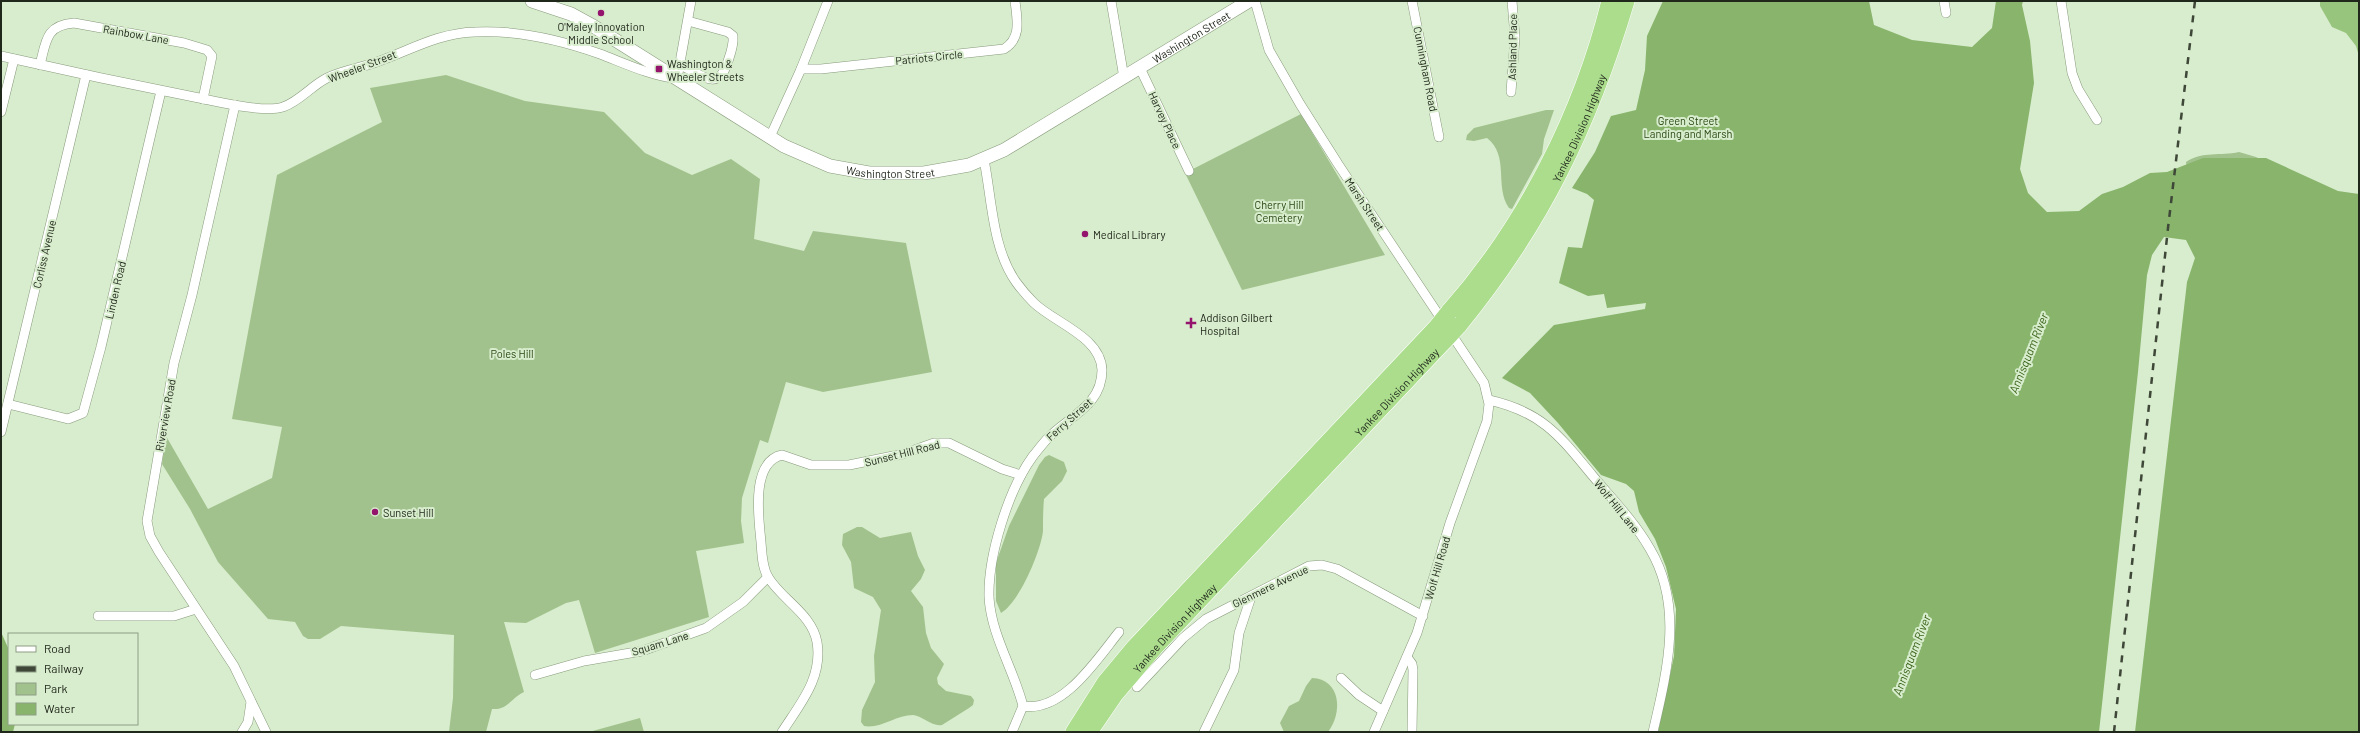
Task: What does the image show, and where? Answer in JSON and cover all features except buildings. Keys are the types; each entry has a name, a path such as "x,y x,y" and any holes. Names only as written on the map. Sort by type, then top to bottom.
{"highway":[{"name":"Yankee Division Highway","path":"1454,319 1544,172 1585,80 1610,1"},
{"name":"Yankee Division Highway","path":"1089,732 1115,694 1154,648 1441,334 1517,247 1559,176 1594,99 1626,1"},
{"name":"Yankee Division Highway","path":"1074,732 1105,684 1135,647 1441,334"}],"main road":[{"name":"Washington Street","path":"532,1 571,14 593,26 784,146 830,166 869,173 924,173 969,166 984,160 1023,139 1249,1"}],"street":[{"path":"677,79 691,1"},
{"path":"770,137 801,69 828,1"},
{"name":"Patriots Circle","path":"801,69 821,69 1004,49 1014,40 1017,33 1015,1"},
{"path":"1111,1 1124,78"},
{"name":"Marsh Street","path":"1255,1 1267,44 1285,79 1338,164 1484,383 1489,400"},
{"name":"Cunningham Road","path":"1412,1 1439,137"},
{"name":"Ashland Place","path":"1511,92 1515,38 1512,1"},
{"path":"1944,1 1946,12"},
{"path":"2061,1 2072,73 2078,90 2097,120"},
{"path":"680,65 706,78 713,80 720,79 724,74 732,50 733,36 728,32 688,21"},
{"name":"Rainbow Lane","path":"40,65 47,37 53,29 62,24 74,23 184,43 207,50 212,56 203,99"},
{"name":"Wheeler Street","path":"1,56 203,99 235,105 264,108 283,107 328,78 373,64 436,37 472,32 498,32 556,42 600,54 654,76 677,79"},
{"path":"1,112 14,59"},
{"name":"Harvey Place","path":"1140,68 1189,171"},
{"name":"Corliss Avenue","path":"1,432 86,75"},
{"name":"Linden Road","path":"8,404 68,419 83,412 102,347 161,90"},
{"name":"Riverview Road","path":"235,105 192,295 174,363 147,512 150,536 163,560 234,666 266,732"},
{"name":"Ferry Street","path":"984,160 999,244 1010,273 1034,303 1088,343 1101,362 1101,376 1097,394 1087,407 1049,437 1032,458 1021,475 993,554 989,599 1001,645 1023,706"},
{"name":"Wolf Hill Road","path":"1374,732 1407,657 1423,616 1450,523 1487,420 1489,400"},
{"name":"Wolf Hill Lane","path":"1489,400 1526,411 1550,428 1628,516 1656,559 1665,587 1671,636 1667,673 1653,732"},
{"name":"Sunset Hill Road","path":"768,577 763,562 757,513 763,473 777,456 787,456 811,465 849,465 903,454 934,443 949,443 1002,469 1021,475"},
{"name":"Glenmere Avenue","path":"1137,687 1198,625 1218,612 1251,597 1298,570 1309,566 1322,565 1354,577 1423,616"},
{"path":"768,577 808,621 815,633 818,646 816,674 811,687 782,732"},
{"name":"Squam Lane","path":"535,675 584,661 642,651 706,628 743,602 768,577"},
{"path":"1204,732 1234,670 1239,633 1251,597"},
{"path":"98,616 174,616 196,609"},
{"path":"1012,732 1023,706 1032,707 1050,704 1065,693 1119,632"},
{"path":"1407,657 1412,664 1413,670 1412,732"},
{"path":"1341,678 1359,695 1383,711"},
{"path":"242,732 248,722 251,702"}],"green space":[{"name":"Poles Hill","path":"446,75 525,101 604,112 645,153 692,175 731,159 760,179 754,239 804,251 813,231 906,243 932,372 823,392 786,382 768,443 760,440 742,498 741,521 744,543 696,551 709,617 595,653 579,600 566,603 526,623 504,622 524,692 506,706 492,709 486,732 449,732 453,698 454,635 341,626 320,639 308,639 303,636 295,622 268,619 218,562 190,509 162,464 166,436 208,509 272,478 282,427 232,419 277,175 382,122 370,88"},
{"path":"1546,110 1554,110 1544,139 1542,154 1512,209 1509,208 1502,190 1500,162 1494,145 1487,138 1474,141 1466,140 1467,135 1474,128"},
{"name":"Cherry Hill Cemetery","path":"1301,114 1385,255 1242,290 1185,173"},
{"path":"2239,152 2256,157 2270,164 2187,172 2186,162 2199,156"},
{"path":"1049,455 1064,462 1067,471 1062,481 1044,499 1043,531 1034,563 1015,599 1001,613 996,601 996,563 1009,526 1039,465 1045,457"},
{"path":"857,527 862,527 880,538 911,532 918,556 925,570 921,579 911,591 923,607 926,633 931,648 944,664 937,678 938,684 946,691 971,696 974,700 973,705 942,725 931,723 913,715 901,717 876,726 864,726 861,722 862,710 875,682 874,656 881,610 873,597 854,588 851,562 842,545 843,534"},
{"path":"1312,678 1322,680 1329,684 1334,691 1337,707 1333,724 1328,732 1284,732 1280,723 1289,706 1299,701 1306,686"},
{"path":"640,718 644,732 589,732"}],"shaded area":[{"path":"2320,1 2359,1 2359,56 2356,46 2346,33 2332,27 2320,6"}],"water":[{"name":"Annisquam River","path":"1663,1 1869,1 1874,25 1912,40 1972,47 1992,28 1996,1 2023,1 2022,5 2030,41 2034,83 2020,169 2028,193 2047,212 2079,211 2102,194 2123,187 2150,173 2167,172 2203,158 2266,158 2338,191 2359,194 2359,732 2135,732 2187,282 2195,258 2186,240 2164,237 2152,255 2147,275 2099,732 1658,732 1674,656 1676,609 1666,567 1655,539 1639,512 1634,491 1626,484 1601,475 1558,423 1530,393 1502,378 1554,325 1645,309 1646,303 1607,308 1604,294 1588,296 1559,283 1568,247 1582,248 1594,200 1587,194 1572,188 1595,152 1611,116 1636,110 1645,70 1647,36"},
{"path":"1,632 8,648 8,725 15,725 13,732 1,732"}],"railway":[{"path":"2114,732 2168,228 2195,1"}],"place":[{"name":"O'Maley Innovation Middle School","path":"601,13"},
{"name":"Washington & Wheeler Streets","path":"659,69"},
{"name":"Medical Library","path":"1085,234"},
{"name":"Addison Gilbert Hospital","path":"1191,323"},
{"name":"Sunset Hill","path":"375,512"}],"park label":[{"name":"Green Street Landing and Marsh","path":"1688,126"}]}
